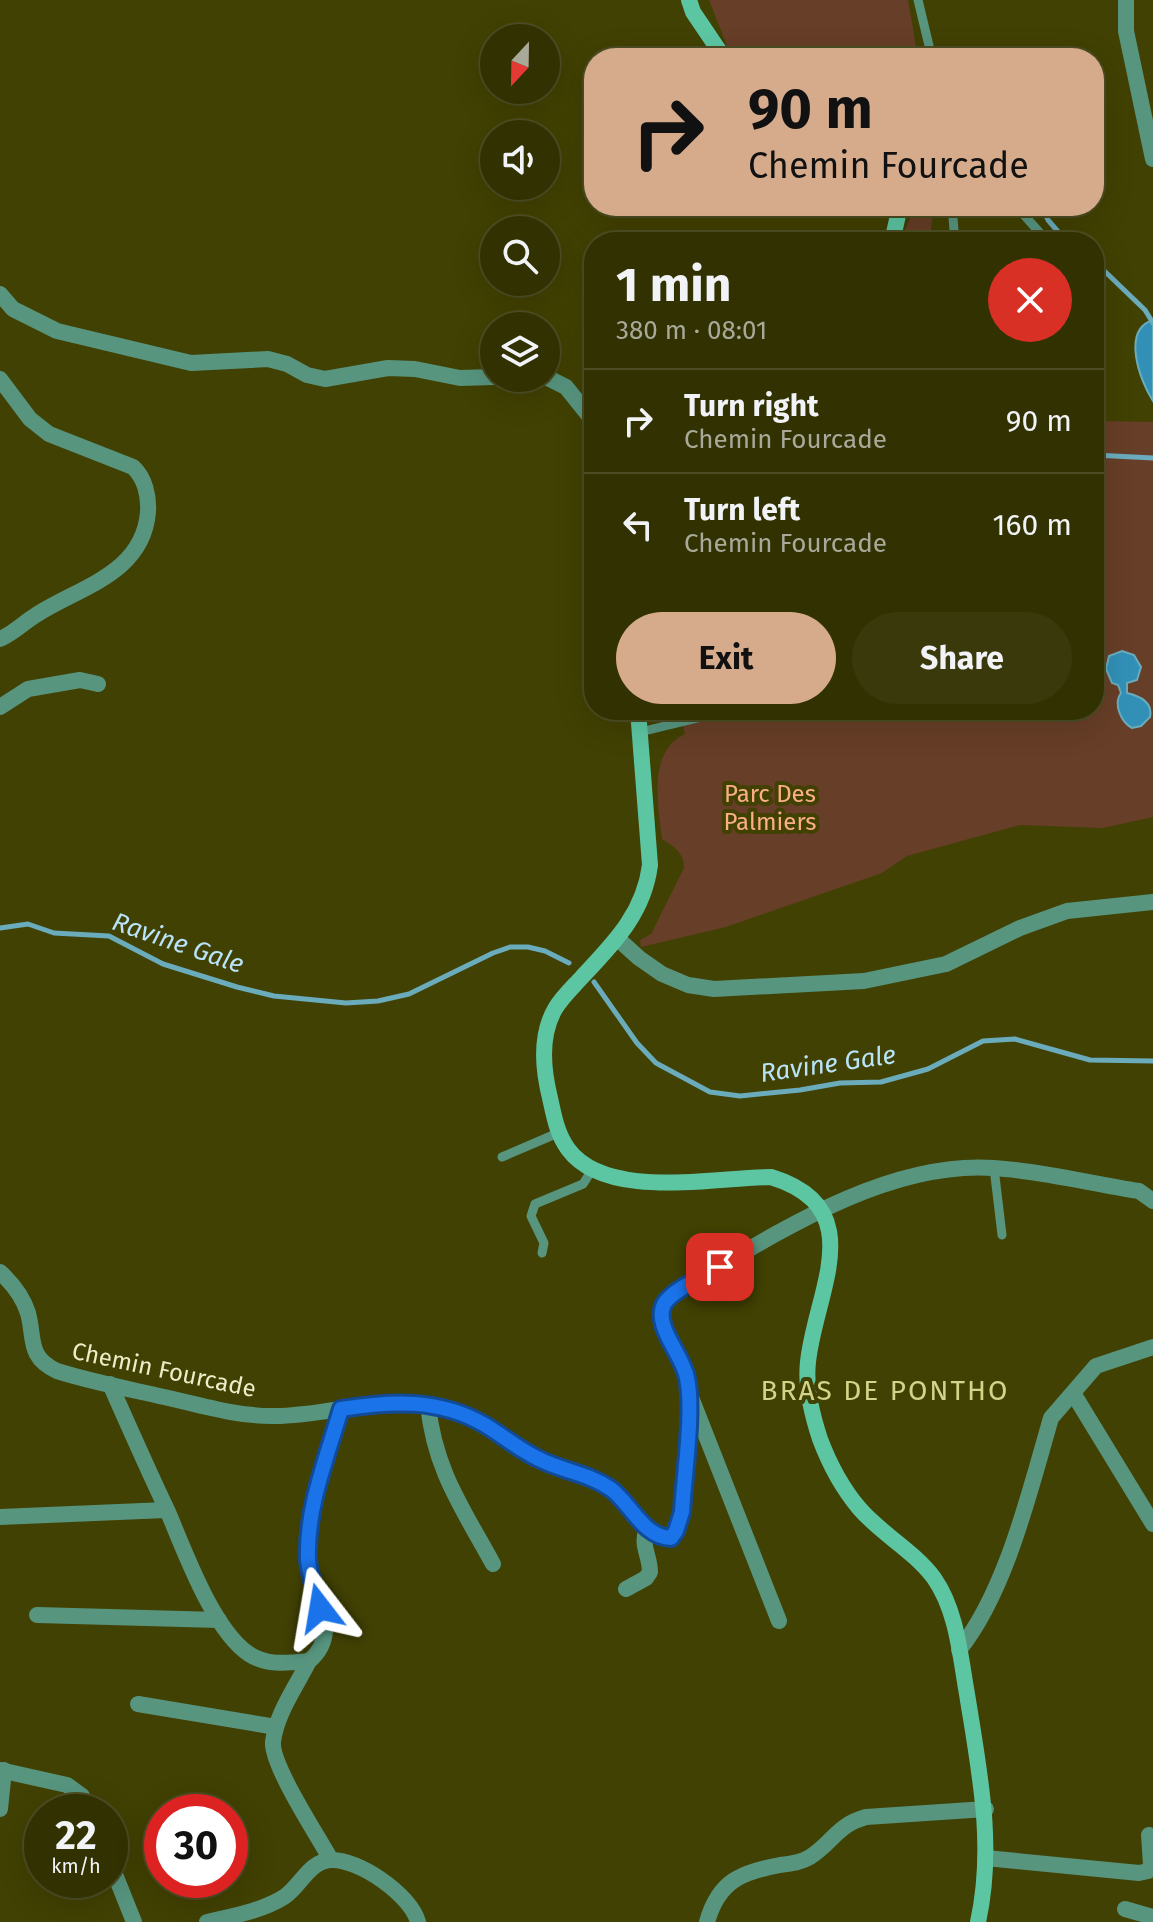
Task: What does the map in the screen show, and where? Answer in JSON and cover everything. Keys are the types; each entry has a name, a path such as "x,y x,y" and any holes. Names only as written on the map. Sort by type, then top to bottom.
{"main road":[{"path":"689,0 693,12 717,48"},
{"path":"639,720 650,865 648,885 638,910 618,939 553,1012 544,1044 546,1081 558,1133 568,1150 592,1170 628,1180 656,1182 771,1177 788,1182 804,1192 820,1209 829,1226 832,1247 808,1363 809,1397 821,1440 839,1477 860,1509 917,1558 935,1579 948,1602 986,1809 986,1858 978,1922"}],"street":[{"path":"1126,0 1126,31 1153,159"},
{"path":"0,294 13,309 57,331 191,363 268,359 325,379 388,368 415,369 460,378 480,377"},
{"path":"0,379 30,419 49,434 133,467 140,473 149,499 147,527 140,543 115,571 35,615 0,639"},
{"path":"560,384 584,410"},
{"path":"0,707 28,689 80,680 98,684"},
{"path":"618,939 662,974 688,985 714,989 864,981 954,961 1020,928 1067,911 1153,902"},
{"path":"779,1621 690,1395 687,1375 663,1326 662,1311 670,1296 820,1209 921,1173 994,1168 1139,1191 1153,1201"},
{"name":"Chemin Fourcade","path":"0,1272 24,1304 31,1340 43,1363 57,1371 253,1415 296,1415 380,1403 428,1404 471,1418 535,1458 598,1482 623,1499 647,1529"},
{"path":"959,1650 986,1609 1023,1515 1051,1418 1096,1366 1153,1347"},
{"path":"110,1384 219,1620 240,1646 259,1659 274,1663 309,1661"},
{"path":"1073,1393 1153,1524"},
{"path":"626,1589 646,1578 650,1572 643,1550 647,1529 661,1537 671,1538 680,1521 690,1395"},
{"path":"428,1404 430,1430 442,1470 493,1564"},
{"path":"331,1860 278,1765 272,1745 276,1727 309,1661 321,1648 325,1631 308,1563 309,1532 341,1409"},
{"path":"0,1517 166,1510"},
{"path":"37,1615 219,1620"},
{"path":"138,1704 276,1727"},
{"path":"0,1809 2,1770 75,1789 80,1794"},
{"path":"707,1922 717,1895 739,1875 807,1859 843,1826 854,1820 986,1809"},
{"path":"986,1858 1139,1873 1148,1871 1151,1865 1149,1835"},
{"path":"207,1922 284,1897 307,1873 331,1860 362,1869 376,1877 405,1898 418,1922"},
{"path":"124,1898 134,1922"},
{"path":"1125,1909 1153,1917"}],"lane":[{"path":"918,0 930,48"},
{"path":"1025,216 1039,232"},
{"path":"640,732 690,720"},
{"path":"502,1157 558,1133"},
{"path":"994,1168 1002,1235"},
{"path":"542,1253 544,1243 531,1216 535,1204 583,1184 592,1170"}],"green space":[{"path":"709,0 908,0 916,48 729,48"},
{"path":"911,216 933,216 930,232 904,232"},
{"name":"Parc Des Palmiers","path":"1104,421 1153,422 1153,817 1103,828 1020,825 907,856 882,873 726,927 641,947 640,940 651,934 684,868 680,854 662,839 658,780 665,753 673,742 685,734 682,720 1104,720"}],"water":[{"path":"1153,320 1153,401 1139,369 1136,345 1143,326"},
{"path":"1122,651 1134,655 1141,667 1137,680 1127,683 1127,693 1144,700 1150,707 1150,717 1141,726 1132,728 1119,712 1121,693 1106,669 1109,656"}],"waterway":[{"path":"1046,216 1058,232"},
{"path":"1104,271 1145,310 1153,323"},
{"path":"1104,456 1153,458"},
{"name":"Ravine Gale","path":"0,928 28,924 54,933 109,936 163,964 237,987 274,996 346,1003 378,1001 409,994 510,947 545,951 569,963"},
{"name":"Ravine Gale","path":"594,982 637,1043 656,1063 710,1092 740,1096 840,1083 881,1082 928,1069 983,1041 1015,1039 1090,1060 1153,1061"}],"district":[{"name":"BRAS DE PONTHO","path":"885,1390"}],"route":[{"path":"320,1608 308,1563 309,1532 341,1409 406,1403 428,1404 458,1412 485,1425 535,1458 586,1476 611,1489 647,1529 666,1539 671,1538 682,1512 690,1395 687,1375 663,1326 662,1311 670,1296 720,1267"}]}
